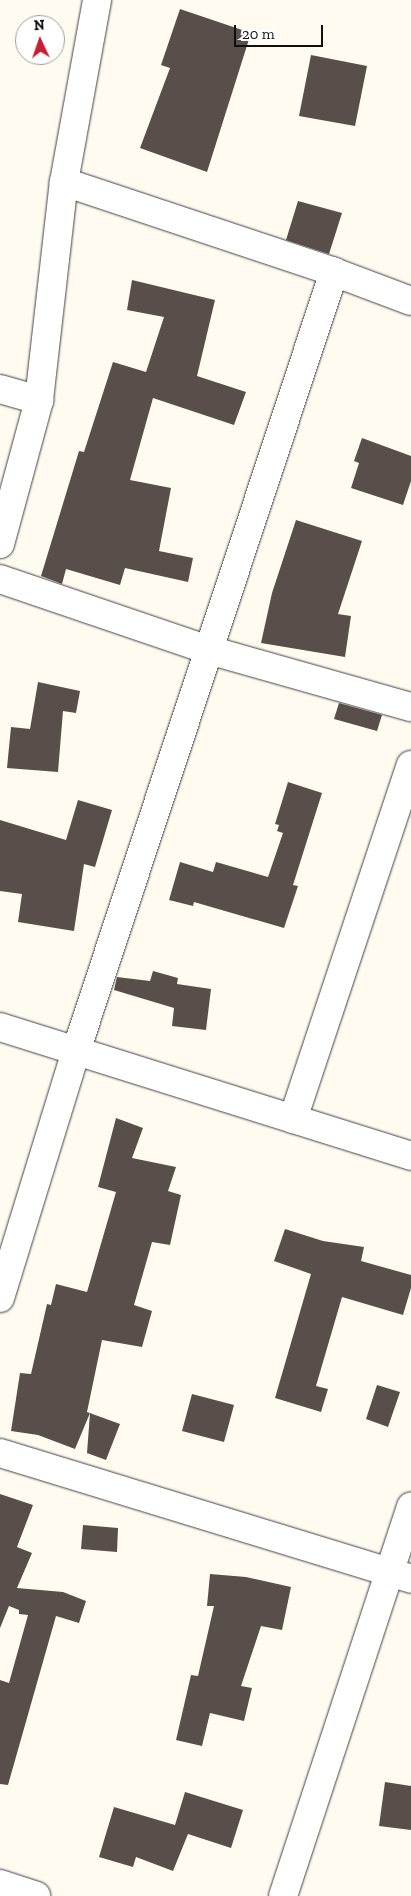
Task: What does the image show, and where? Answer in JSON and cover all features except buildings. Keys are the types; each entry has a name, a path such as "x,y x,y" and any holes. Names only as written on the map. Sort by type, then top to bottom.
{"street":[{"path":"0,544 38,400 64,182 97,0"},
{"path":"64,182 334,272 411,301"},
{"path":"0,1298 76,1051 334,272"},
{"path":"0,389 38,400"},
{"path":"0,579 209,650 411,707"},
{"path":"293,1119 411,765"},
{"path":"0,1027 411,1156"},
{"path":"0,1453 401,1576"},
{"path":"283,1896 401,1576 411,1506"},
{"path":"0,1884 30,1895"}]}
